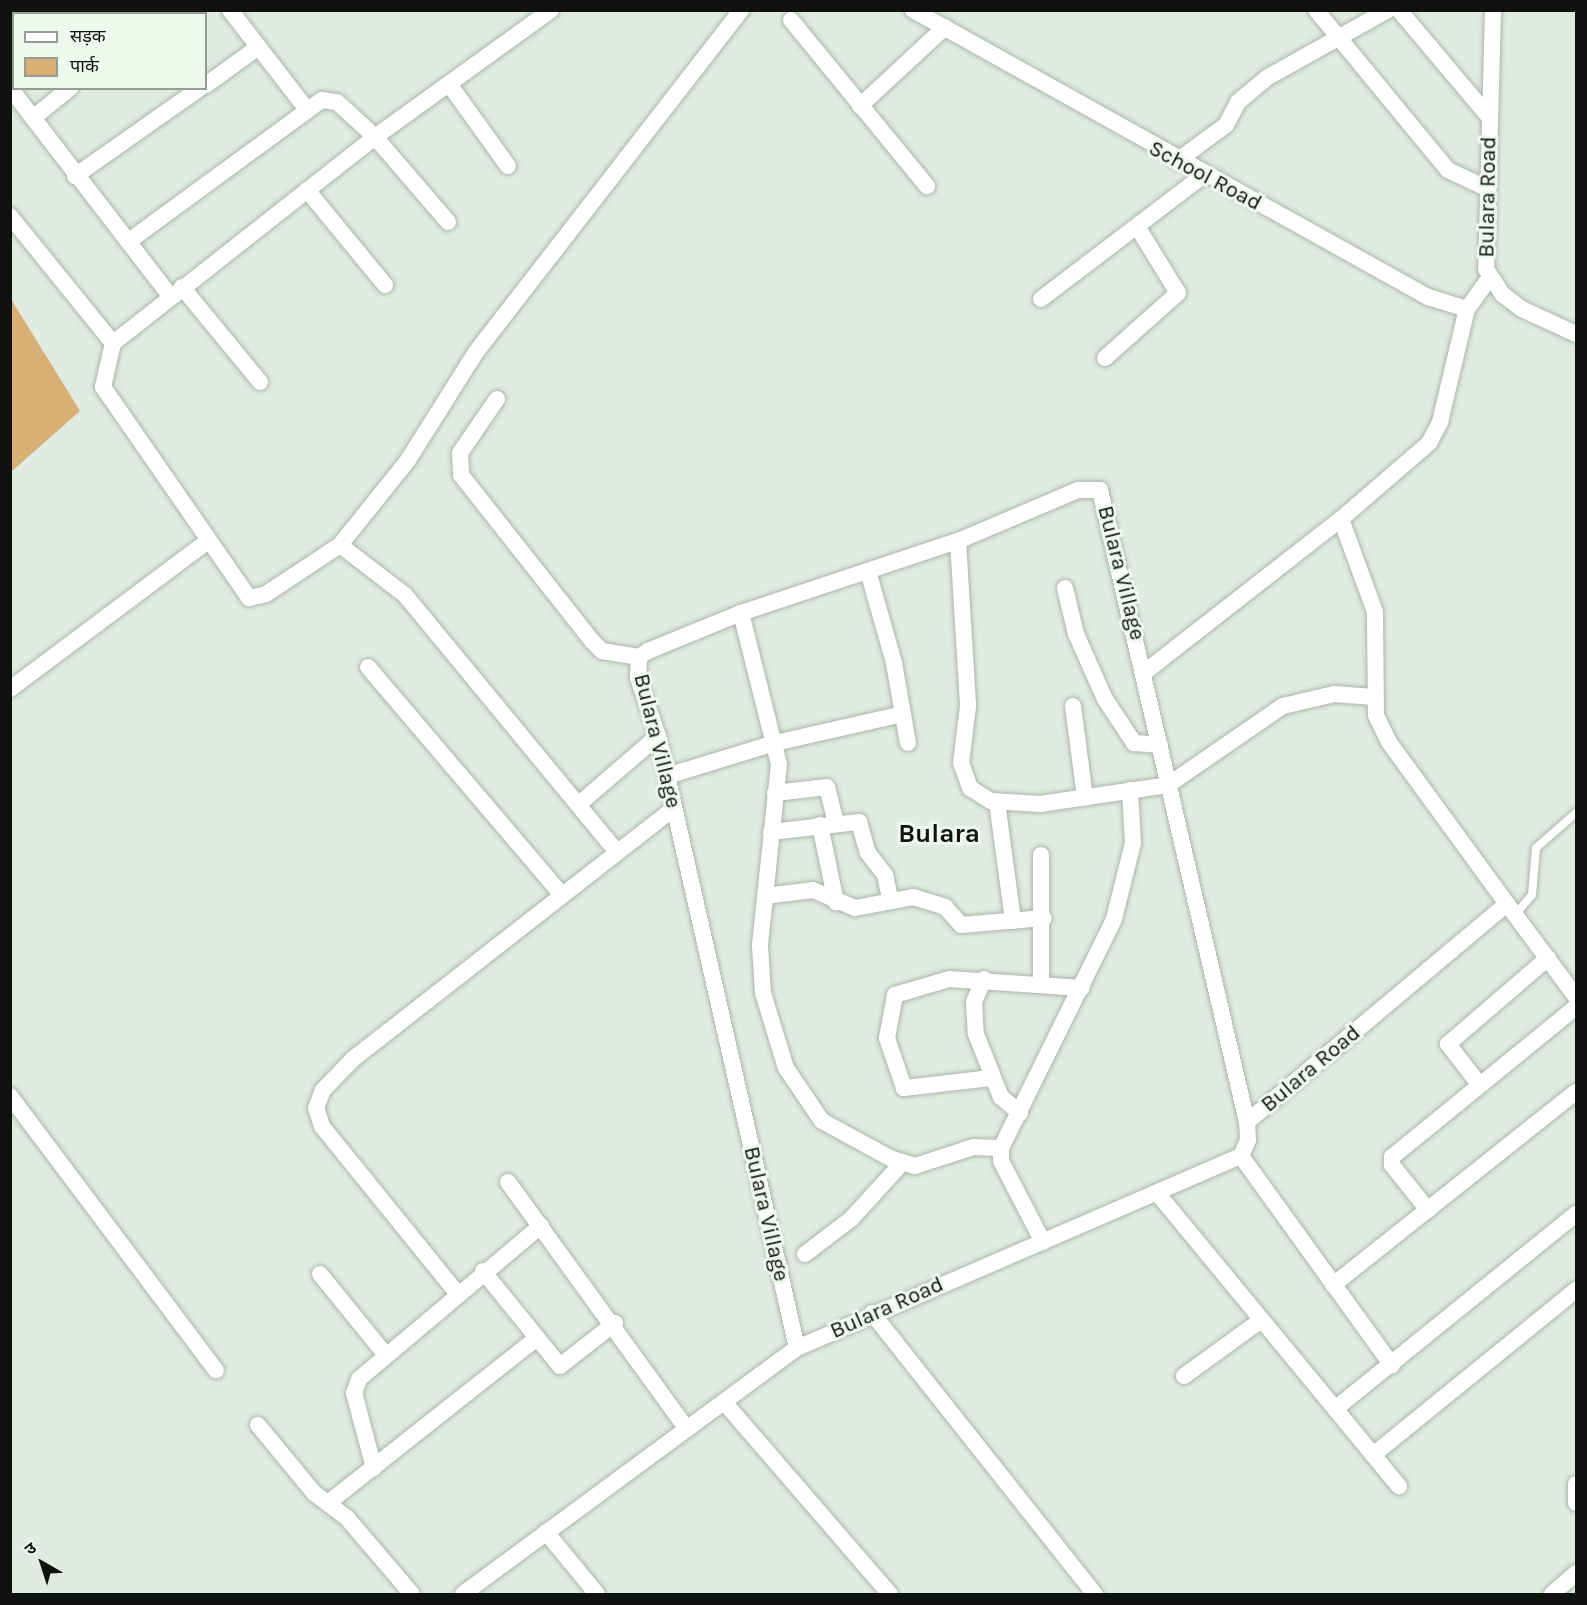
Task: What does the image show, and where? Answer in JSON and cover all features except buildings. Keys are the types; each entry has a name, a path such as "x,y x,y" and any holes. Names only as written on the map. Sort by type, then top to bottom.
{"street":[{"path":"230,10 257,48 305,107"},
{"path":"551,10 375,137 176,291 113,343 103,387 244,593 258,598 340,545 408,460 476,352 741,10"},
{"name":"School Road","path":"913,10 1177,161 1428,297 1467,309"},
{"path":"1316,10 1337,39 1448,170 1488,189"},
{"path":"1177,161 1226,125 1252,89 1319,44 1337,39 1388,10"},
{"path":"1399,10 1490,118"},
{"name":"Bulara Road","path":"1494,10 1488,189 1490,277 1522,309 1576,334"},
{"path":"791,20 927,186"},
{"path":"860,106 945,27"},
{"path":"207,84 257,48"},
{"path":"449,84 508,166"},
{"path":"10,88 75,176 129,241 260,382"},
{"path":"33,118 68,90"},
{"path":"75,176 197,90"},
{"path":"129,241 305,107 322,100 337,102 375,137 448,222"},
{"path":"1041,299 1138,228 1204,175"},
{"path":"308,190 385,285"},
{"path":"10,216 113,343"},
{"path":"1105,358 1176,300 1178,293 1138,228"},
{"path":"1247,1122 1168,785 1145,672 1341,519 1428,443 1440,422 1467,309 1490,277"},
{"path":"497,399 460,453 461,475 592,641 602,651 639,657"},
{"name":"Bulara Village","path":"797,1348 658,735 638,678 639,657 741,614 958,542 1078,490 1101,490 1145,672"},
{"path":"1341,519 1375,612 1374,697 1389,742 1576,997"},
{"path":"10,689 208,542"},
{"path":"958,542 968,706 961,763 970,788 997,802 1086,797 1168,785 1283,706 1334,694 1374,697"},
{"path":"340,545 405,595 617,852"},
{"path":"867,572 903,714 908,743"},
{"path":"1065,588 1076,634 1105,699 1134,743 1160,745"},
{"path":"741,614 775,743 775,793 765,896 763,993 786,1068 822,1121 903,1162 928,1164 973,1147 1001,1148"},
{"path":"368,667 562,894"},
{"path":"1073,706 1086,797"},
{"path":"667,776 775,743 903,714"},
{"path":"579,804 658,735"},
{"path":"775,793 827,787 828,823 836,902"},
{"path":"1043,1242 1001,1161 1001,1148 1082,988 1128,876 1130,790"},
{"path":"997,802 1013,921"},
{"path":"457,1293 322,1126 316,1108 323,1090 353,1059 674,808"},
{"path":"771,832 828,823 859,822 868,853 885,875 890,899"},
{"path":"1041,855 1044,918 1041,983"},
{"path":"765,896 803,889 855,908 890,899 935,901 961,924 1044,918"},
{"name":"Bulara Road","path":"463,1594 797,1348 872,1313 1158,1194 1241,1156 1248,1140 1247,1122 1511,910"},
{"path":"1479,1084 1449,1049 1452,1037 1548,958"},
{"path":"991,1078 904,1088 887,1038 895,995 949,979 984,979 1082,988"},
{"path":"984,979 973,1013 991,1078 1001,1097 1020,1113"},
{"path":"1428,1210 1392,1165 1392,1157 1576,1007"},
{"path":"1333,1285 1576,1092"},
{"path":"10,1096 216,1370"},
{"path":"1241,1156 1392,1365"},
{"path":"805,1254 851,1219 903,1162"},
{"path":"508,1182 615,1323 687,1429"},
{"path":"1158,1194 1399,1486"},
{"path":"1335,1409 1576,1214"},
{"path":"374,1468 354,1393 359,1379 483,1271 541,1226"},
{"path":"483,1271 560,1366 615,1323"},
{"path":"320,1274 385,1354"},
{"path":"1373,1455 1576,1290"},
{"path":"872,1313 1095,1594"},
{"path":"1184,1376 1261,1320"},
{"path":"328,1503 536,1339"},
{"path":"724,1402 890,1594"},
{"path":"258,1425 412,1594"},
{"path":"1576,1484 1576,1503"},
{"path":"546,1532 597,1594"},
{"path":"1552,1594 1576,1573"}],"lane":[{"path":"1511,910 1533,895 1536,848 1576,813"}],"green space":[{"path":"11,299 80,411 10,472"}],"district":[{"name":"Bulara","path":"939,834"}]}
